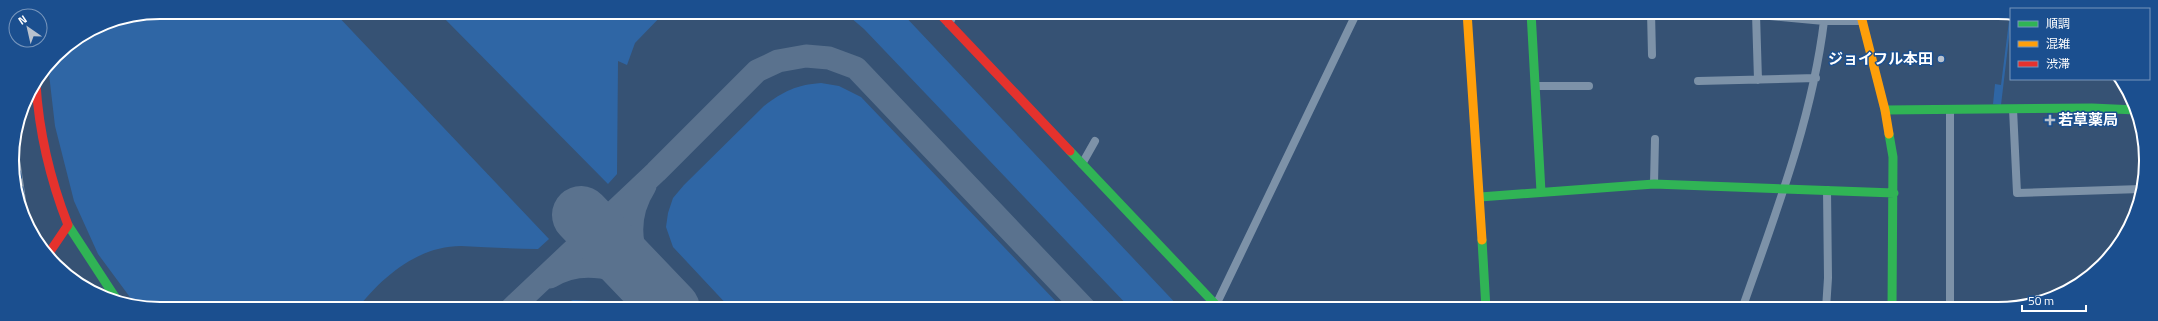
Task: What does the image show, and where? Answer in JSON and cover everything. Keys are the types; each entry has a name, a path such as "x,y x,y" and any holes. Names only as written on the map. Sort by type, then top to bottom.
{"main road":[{"path":"944,19 1212,302"},
{"path":"1467,19 1486,302"},
{"path":"1531,19 1541,192"},
{"path":"1862,19 1885,110 1893,157 1894,193 1892,302"},
{"path":"37,92 44,152 58,201 75,245 101,288"},
{"path":"1885,110 2129,110"},
{"path":"1480,196 1654,184 1784,187 1894,193"},
{"path":"51,250 68,225"},
{"path":"68,225 111,293"}],"street":[{"path":"949,24 952,19"},
{"path":"1221,302 1354,19"},
{"path":"1651,19 1652,55"},
{"path":"1756,19 1758,80"},
{"path":"1805,19 1824,21 1842,19"},
{"path":"1744,302 1784,187 1816,78 1824,21"},
{"path":"1698,81 1816,78"},
{"path":"1536,86 1589,86"},
{"path":"1950,109 1950,302"},
{"path":"2013,109 2017,193 2136,189"},
{"path":"1654,184 1655,140"},
{"path":"1082,164 1095,141"},
{"path":"1826,302 1828,278 1827,190"}],"shaded area":[{"path":"341,19 549,239 538,249 461,246 445,247 430,251 416,257 390,275 363,302 151,302 131,299 98,254 74,201 55,126 49,74 60,60 74,48 90,38 106,30 142,20"},
{"path":"445,19 658,19 635,43 627,65 618,61 617,174 608,184"},
{"path":"852,19 908,19 1174,302 1124,302 864,29"},
{"path":"2010,19 2001,105 1993,104 1995,84 2001,85"},
{"path":"821,83 839,86 861,97 1056,302 724,302 673,247 666,227 668,213 673,198 684,185 764,106 778,96 804,85"},
{"path":"573,300 596,302 569,302"}],"taxiway":[{"path":"518,302 656,172 757,71 778,61 806,56 829,58 856,68 1078,302"},
{"path":"645,186 638,200 634,213 632,227 633,240 640,267 655,292"},
{"path":"550,277 575,267 602,267 627,275 640,281 651,289"}],"runway":[{"path":"581,215 664,302"}],"railway":[{"path":"19,166 23,191"}],"traffic: fast":[{"path":"1531,19 1541,192"},
{"path":"1885,110 2092,108 2129,110"},
{"path":"1889,134 1893,157 1892,302"},
{"path":"1070,151 1213,302"},
{"path":"1480,197 1654,184 1894,193"},
{"path":"68,225 113,293"},
{"path":"1482,240 1486,302"}],"traffic: slow":[{"path":"1467,19 1482,240"},
{"path":"1862,19 1885,110 1889,134"}],"traffic: jam":[{"path":"945,19 1070,151"},
{"path":"36,93 46,156 68,225 51,250"}],"place":[{"name":"ジョイフル本田","path":"1941,59"},
{"name":"若草薬局","path":"2050,120"}]}
